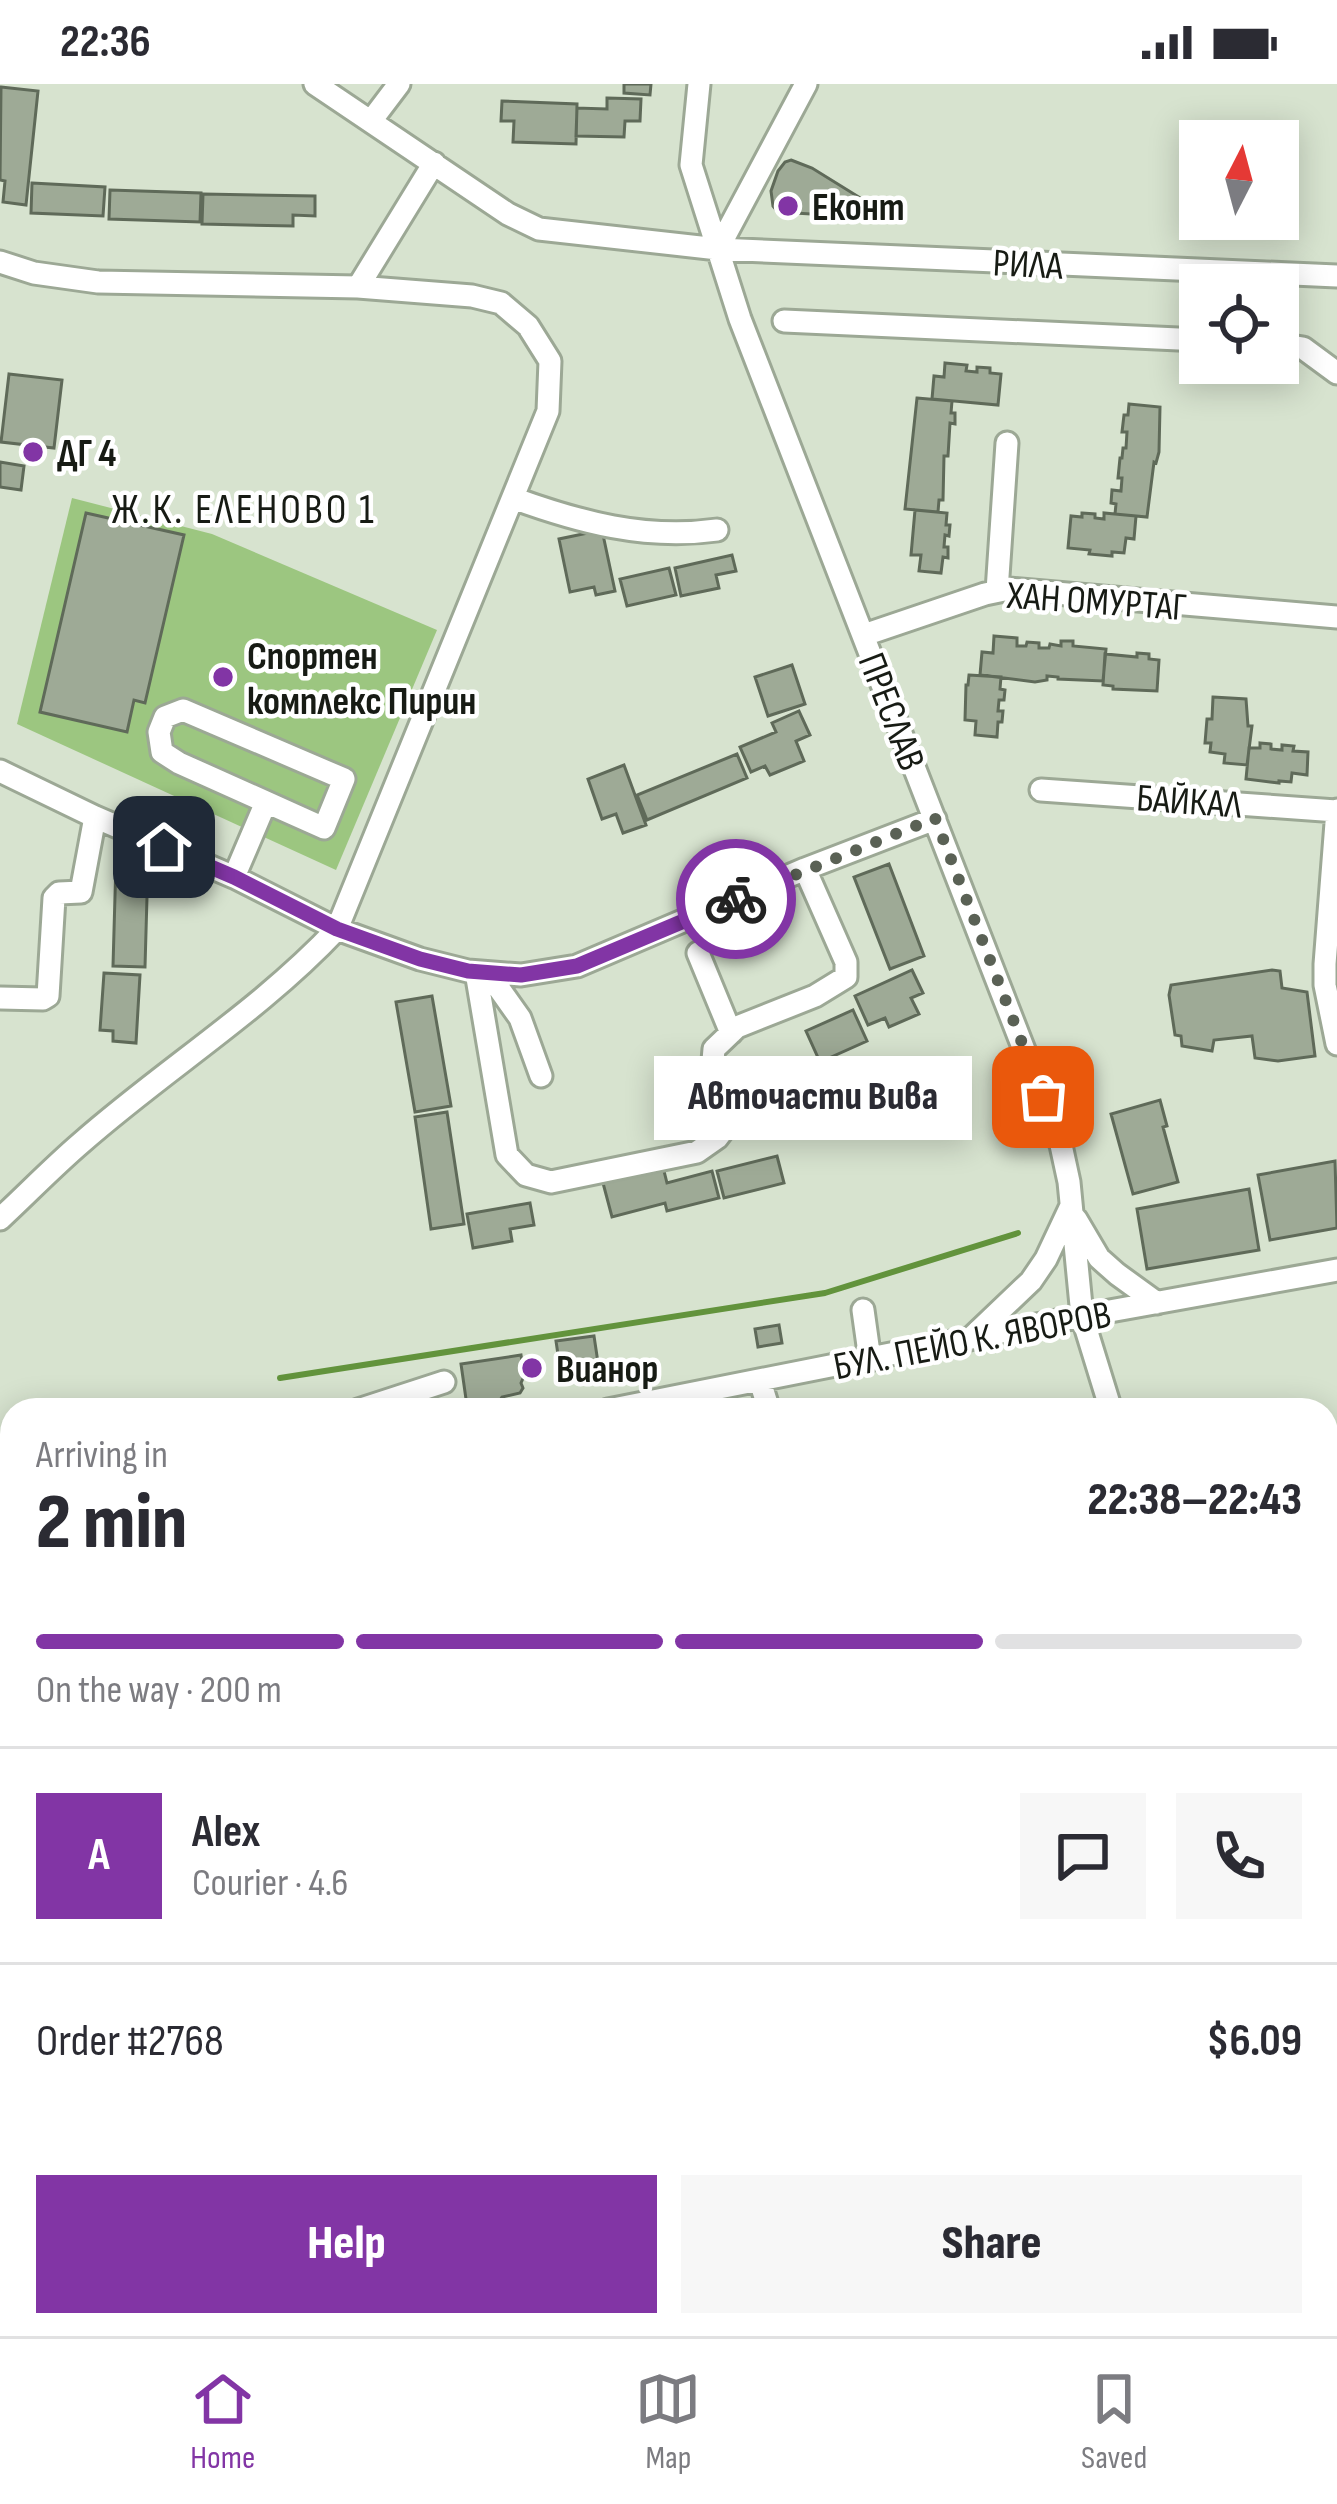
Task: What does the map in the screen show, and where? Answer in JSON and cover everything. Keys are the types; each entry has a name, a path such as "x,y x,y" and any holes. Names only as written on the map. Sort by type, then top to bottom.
{"street":[{"name":"РИЛА","path":"315,84 539,230 718,249 1337,277"},
{"path":"371,121 399,84"},
{"name":"ПРЕСЛАВ","path":"698,84 691,165 740,319 1060,1144 1067,1165 1082,1316 1108,1398"},
{"path":"718,249 806,84"},
{"path":"358,287 434,163"},
{"path":"0,262 34,273 98,282 358,287 486,300 501,303 528,326 550,361 548,411 337,929 302,967 83,1141 0,1219"},
{"path":"784,321 1179,339"},
{"path":"1299,347 1337,374"},
{"path":"997,591 1007,443"},
{"path":"513,498 570,519 632,531 717,530"},
{"name":"ХАН ОМУРТАГ","path":"864,635 997,591 1034,590 1337,617"},
{"path":"183,710 200,715 344,779 325,828 266,802 163,752 159,732 165,717 183,710"},
{"path":"0,771 337,929 420,959 521,975 577,966 935,818"},
{"name":"БАЙКАЛ","path":"1041,790 1337,810"},
{"path":"234,877 266,802"},
{"path":"1337,810 1324,964 1337,1044"},
{"path":"0,998 48,996 54,898 59,892 81,892 95,817"},
{"path":"482,972 507,1155 526,1175 551,1182 697,1152 727,1125 712,1072 714,1048 737,1027 815,996 846,977 846,962 805,869"},
{"path":"698,953 731,1033"},
{"path":"482,972 520,1018 541,1076"},
{"path":"1070,1208 1099,1258 1157,1304"},
{"path":"968,1341 1030,1281 1070,1208"},
{"name":"БУЛ. ПЕЙО К. ЯВОРОВ","path":"671,1398 1337,1270"},
{"path":"863,1310 869,1360"},
{"path":"760,1381 765,1398"},
{"path":"395,1398 444,1382"}],"green space":[{"name":"Спортен комплекс Пирин","path":"72,498 212,534 437,630 336,870 17,724"}],"building":[{"path":"624,84 651,84 650,95 624,93"},
{"path":"1,87 38,91 26,205 3,202"},
{"path":"607,98 641,99 640,121 625,121 624,137 576,136 577,108 607,109"},
{"path":"502,101 577,104 576,144 513,142 514,121 501,121"},
{"path":"791,160 862,199 861,217 778,212 771,191 778,171"},
{"path":"32,183 105,187 103,216 31,213"},
{"path":"110,190 201,193 200,222 109,219"},
{"path":"203,194 315,196 315,216 293,215 293,226 202,224"},
{"path":"945,363 967,365 966,371 990,368 990,373 1001,374 998,405 932,399 934,376 944,377"},
{"path":"9,374 62,380 54,448 1,442"},
{"path":"917,398 952,401 951,413 955,413 938,512 905,509"},
{"path":"1129,404 1160,407 1159,452 1147,517 1115,514 1116,504 1111,503 1112,490 1121,491 1120,458 1127,432 1122,432"},
{"path":"0,462 24,466 21,490 0,487"},
{"path":"915,510 947,513 946,525 950,525 944,547 948,547 948,558 943,557 941,573 919,571 921,555 911,555"},
{"path":"86,513 184,535 145,703 134,700 127,732 40,712"},
{"path":"1082,513 1104,519 1104,513 1136,516 1134,539 1126,538 1124,553 1112,552 1112,556 1068,548 1071,516 1082,517"},
{"path":"602,530 615,591 596,595 594,587 570,592 559,539"},
{"path":"732,555 736,571 716,575 719,588 681,596 675,568"},
{"path":"669,568 676,595 627,606 620,579"},
{"path":"994,636 1017,638 1017,646 1027,642 1049,648 1073,641 1073,646 1106,649 1103,681 1047,676 1035,682 980,675 982,652 993,653"},
{"path":"1137,653 1159,660 1157,691 1103,685 1105,654 1137,657"},
{"path":"792,665 805,704 768,716 755,677"},
{"path":"969,675 1001,677 1000,689 1005,690 1004,700 999,700 998,711 1003,711 997,737 975,735 976,721 965,720"},
{"path":"1213,697 1246,699 1248,726 1252,726 1247,765 1224,763 1225,754 1210,752 1211,743 1205,743"},
{"path":"799,711 810,735 796,741 804,761 770,775 765,766 751,772 740,747 776,732 772,723"},
{"path":"1260,743 1271,744 1271,749 1282,750 1282,745 1308,752 1307,775 1292,773 1291,782 1279,783 1246,779 1249,748 1260,748"},
{"path":"737,754 747,778 647,820 637,795"},
{"path":"624,765 646,825 623,833 616,814 602,819 588,779"},
{"path":"116,861 148,862 145,967 113,966"},
{"path":"889,864 924,956 890,969 854,877"},
{"path":"912,970 923,993 911,998 919,1014 889,1027 885,1018 868,1025 855,996"},
{"path":"1280,971 1282,988 1307,992 1315,1056 1278,1061 1255,1058 1252,1036 1214,1040 1212,1051 1182,1046 1181,1036 1175,1035 1171,985"},
{"path":"104,973 140,975 136,1043 113,1041 113,1031 100,1030"},
{"path":"432,996 451,1106 415,1112 396,1002"},
{"path":"853,1010 867,1041 820,1062 806,1031"},
{"path":"1160,1100 1178,1182 1133,1194 1111,1114"},
{"path":"447,1112 464,1224 431,1229 415,1117"},
{"path":"777,1156 784,1183 724,1198 717,1171"},
{"path":"1335,1161 1337,1228 1270,1240 1258,1175"},
{"path":"663,1167 667,1183 712,1171 719,1198 667,1211 665,1203 612,1217 603,1183"},
{"path":"1249,1189 1259,1250 1147,1269 1137,1209"},
{"path":"530,1203 534,1225 510,1229 512,1241 473,1248 467,1214"},
{"path":"779,1325 782,1343 758,1347 755,1329"},
{"path":"594,1336 600,1376 562,1382 556,1341"},
{"path":"521,1355 523,1388 501,1398 466,1398 461,1364"}],"waterway":[{"path":"280,1378 825,1293 1018,1233"}],"way so far":[{"path":"736,899 935,818 1043,1097"}],"place":[{"name":"Еконт","path":"788,206"},
{"name":"ДГ 4","path":"33,452"},
{"name":"Спортен комплекс Пирин","path":"223,677"},
{"name":"Авточасти Вива","path":"1043,1097"},
{"name":"Вианор","path":"532,1368"}],"district":[{"name":"Ж.К. ЕЛЕНОВО 1","path":"244,508"}],"route":[{"path":"164,847 337,929 468,971 521,975 577,966 736,899"}]}
